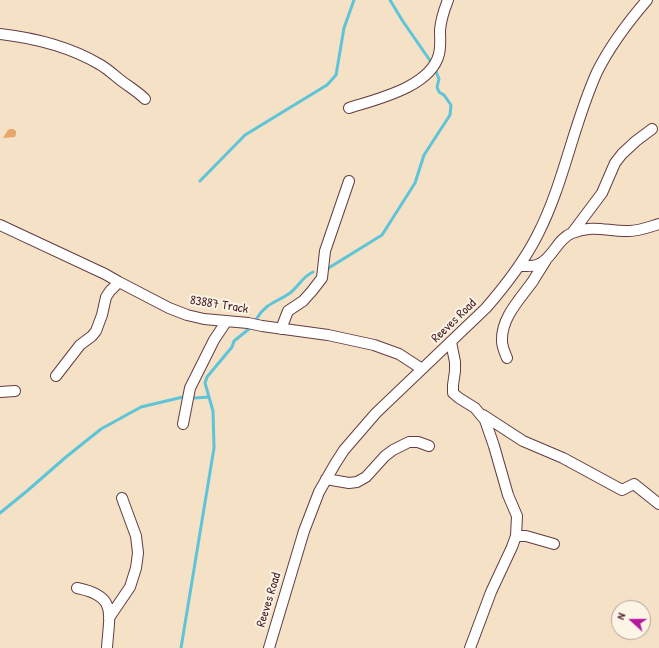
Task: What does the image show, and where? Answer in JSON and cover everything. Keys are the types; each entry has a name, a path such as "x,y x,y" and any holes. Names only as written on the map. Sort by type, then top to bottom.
{"street":[{"path":"349,108 393,94 406,88 416,83 431,68 439,56 442,19 448,0"},
{"name":"Reeves Road","path":"269,648 304,531 319,492 326,479 344,450 376,413 486,308 520,266 538,234 554,199 584,107 598,72 620,34 647,0"},
{"path":"0,34 50,43 82,55 100,65 134,88 145,99"},
{"path":"507,358 502,347 503,331 506,321 514,306 548,257 562,240 572,233 602,193 614,163 627,149 652,129"},
{"path":"281,329 288,311 302,301 322,278 325,251 349,181"},
{"path":"572,233 591,228 636,231 659,224"},
{"name":"83887 Track","path":"0,225 106,274 179,312 204,319 248,323 328,335 374,346 399,354 422,369"},
{"path":"520,266 540,264 548,257"},
{"path":"56,376 80,345 96,331 102,315 106,297 119,282"},
{"path":"183,424 190,388 214,340 226,322"},
{"path":"451,342 455,362 452,385 453,393 475,408 485,420 516,516 516,536 491,592 470,648"},
{"path":"0,392 15,391"},
{"path":"480,414 523,441 563,458 622,490 634,484 659,504"},
{"path":"326,479 349,483 357,482 366,477 393,450 409,442 418,442 429,446"},
{"path":"109,618 130,587 136,568 138,553 136,536 122,498"},
{"path":"516,536 526,536 554,544"},
{"path":"77,588 90,591 104,598 108,605 109,618 107,648"}],"building":[{"path":"10,129 16,131 15,137 3,138 8,130"}],"waterway":[{"path":"200,181 245,135 327,85 336,75 344,28 354,0"},
{"path":"390,0 431,62"},
{"path":"327,269 382,235 415,183 424,155 450,115 451,105 444,95 439,92 437,87 439,79 435,69"},
{"path":"257,318 264,309 290,293 306,276 313,272"},
{"path":"181,648 214,448 213,411 205,383 207,377 232,347 234,341 249,329"},
{"path":"0,513 101,429 141,407 183,397"},
{"path":"194,398 209,397"}]}
